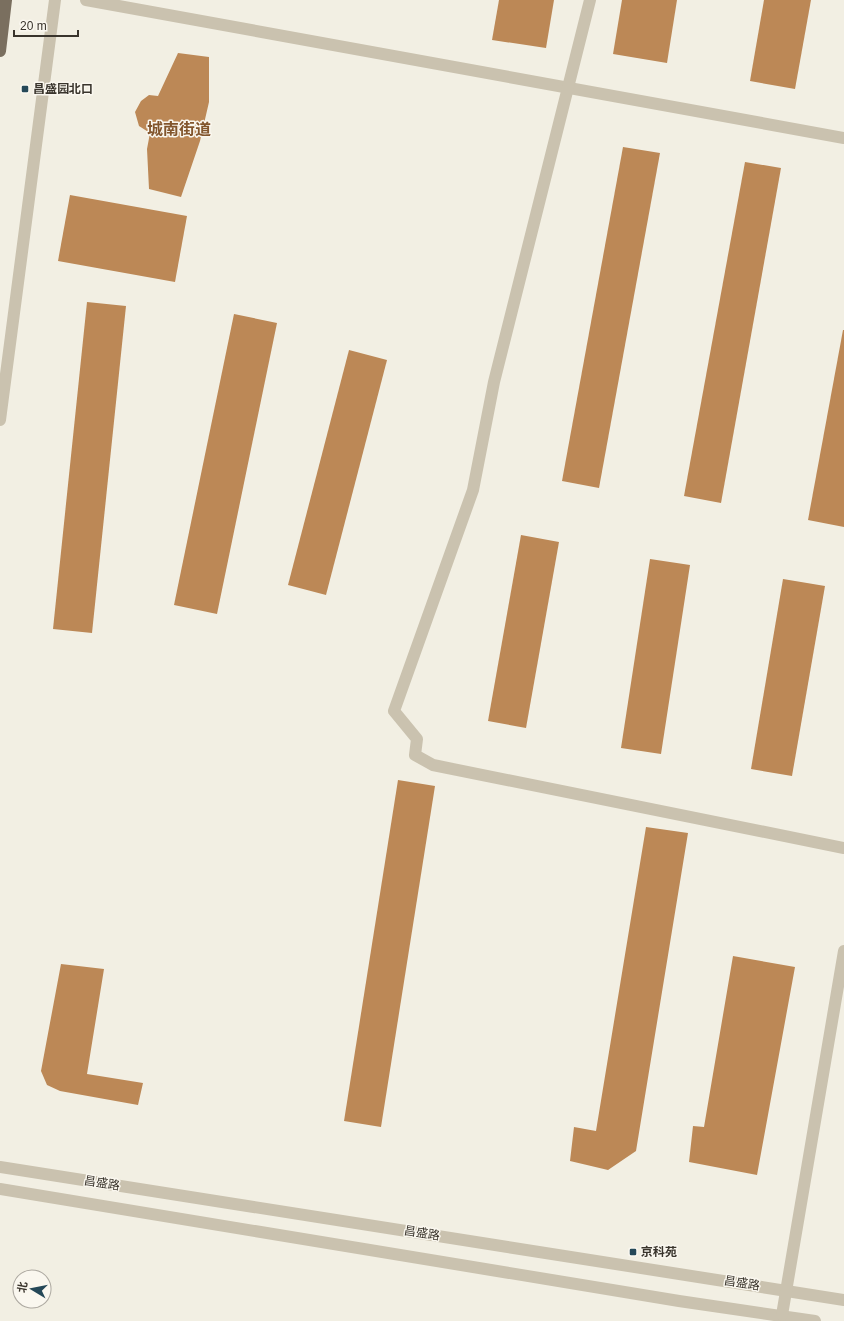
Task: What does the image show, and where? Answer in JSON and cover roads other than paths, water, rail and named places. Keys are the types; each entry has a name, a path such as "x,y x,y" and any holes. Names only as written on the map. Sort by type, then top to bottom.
{"main road":[{"path":"0,51 6,0"}],"street":[{"path":"0,420 55,0"},
{"path":"86,0 844,138"},
{"path":"590,0 494,382 473,490 394,711 417,739 415,755 433,765 844,848"},
{"path":"782,1315 844,951"},
{"name":"昌盛路","path":"0,1167 844,1300"},
{"name":"昌盛路","path":"0,1189 679,1301 815,1321"}],"place":[{"name":"昌盛园北口","path":"25,89"},
{"name":"京科苑","path":"633,1252"}],"district":[{"name":"城南街道","path":"179,129"}]}
